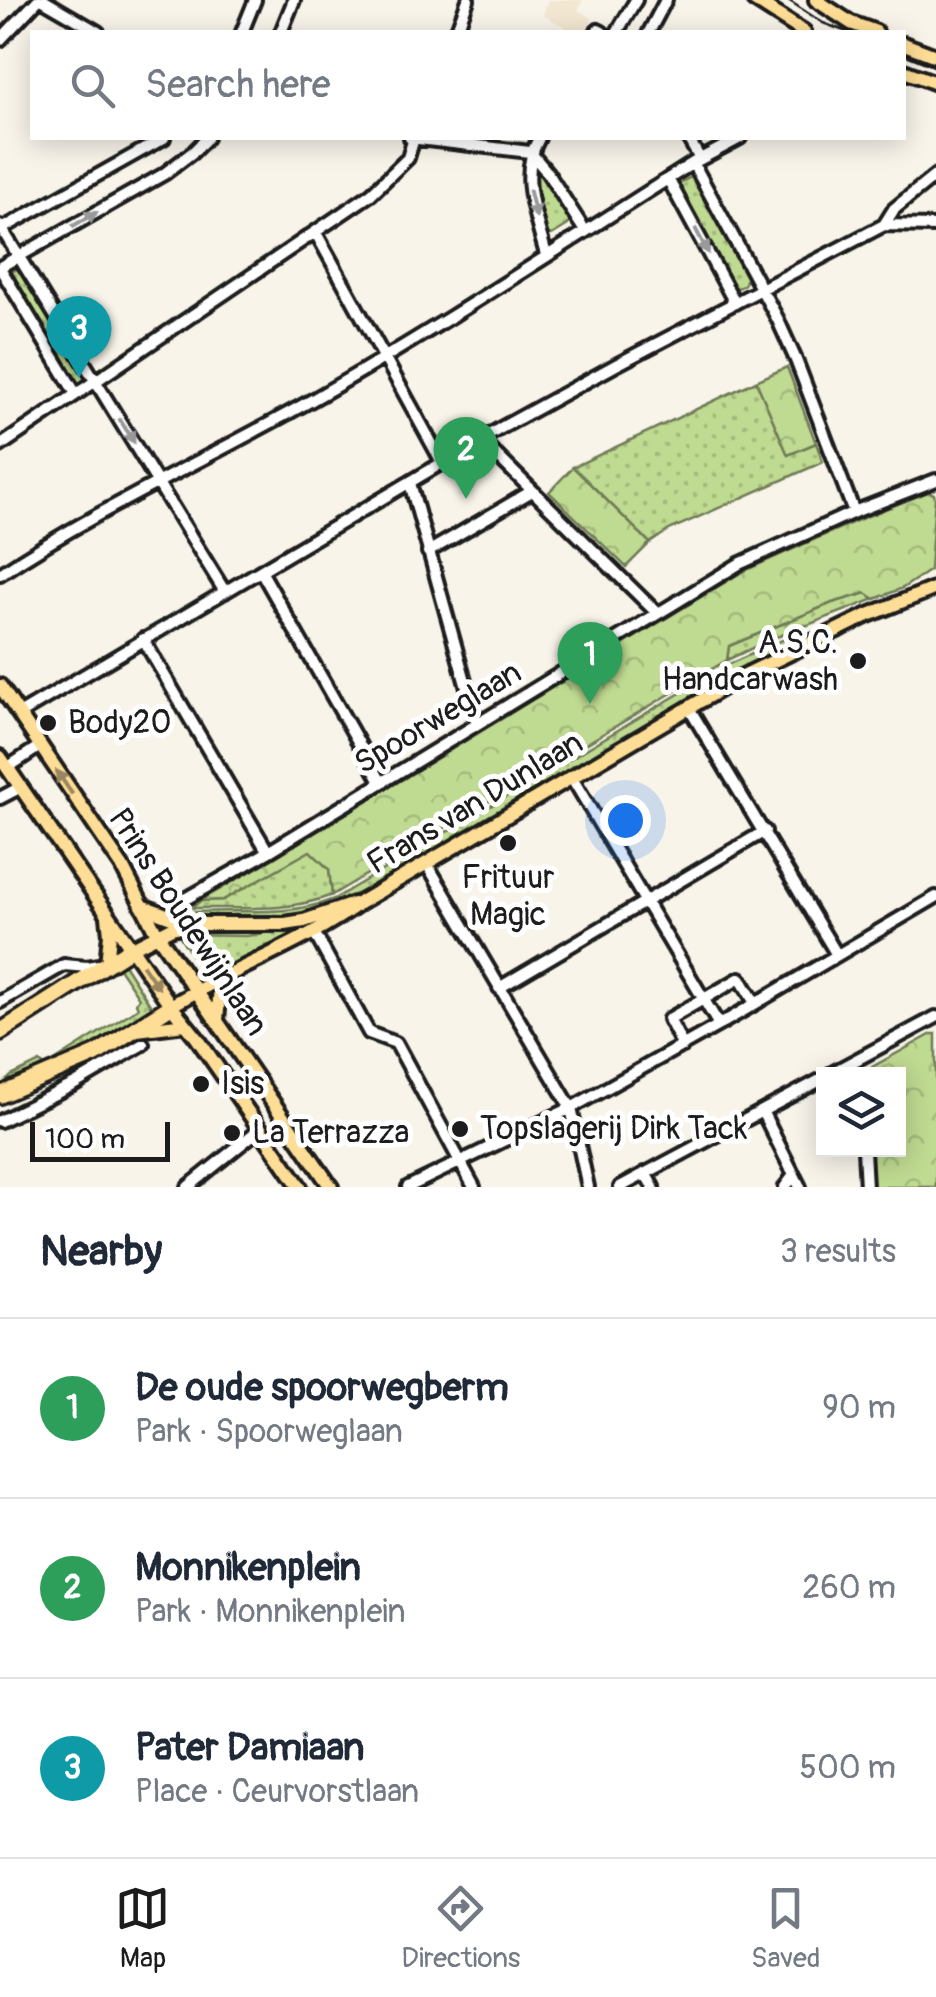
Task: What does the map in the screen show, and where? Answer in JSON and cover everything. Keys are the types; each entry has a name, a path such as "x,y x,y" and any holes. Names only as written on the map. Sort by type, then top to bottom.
{"highway":[{"path":"0,1032 132,948"},
{"path":"0,1096 139,1037 171,1006"}],"main road":[{"path":"754,0 801,30"},
{"path":"816,0 851,23 870,30"},
{"path":"906,45 936,56"},
{"path":"906,72 936,82"},
{"name":"Frans van Dunlaan","path":"171,1006 222,977 315,934 361,902 784,656 866,616 936,588"},
{"name":"Prins Boudewijnlaan","path":"0,686 116,858 157,934 195,992 331,1187"},
{"name":"Prins Boudewijnlaan","path":"4,762 300,1187"},
{"name":"Frans van Dunlaan","path":"132,948 157,934 190,924 285,924 361,902"},
{"path":"142,906 190,924"},
{"path":"107,910 107,964"},
{"path":"217,1020 222,977"},
{"path":"139,1037 185,1024"}],"street":[{"path":"0,40 40,0 94,30"},
{"path":"243,30 255,0"},
{"path":"282,30 294,0"},
{"path":"457,30 468,0"},
{"path":"619,30 636,0"},
{"path":"650,30 666,0"},
{"path":"160,140 0,228 224,592"},
{"path":"76,394 0,268 164,174 206,140"},
{"path":"0,446 371,194 408,158 412,140"},
{"path":"429,140 530,152 585,231"},
{"path":"538,140 530,152 528,182 546,256"},
{"path":"689,140 796,360 854,512"},
{"path":"0,574 59,535 261,429 384,358 696,161 736,140"},
{"path":"884,225 894,209 936,175"},
{"path":"668,179 735,303"},
{"path":"19,714 616,365 884,225 936,226"},
{"path":"316,233 443,464"},
{"path":"482,441 656,613"},
{"name":"Spoorweglaan","path":"184,900 738,564 936,480"},
{"path":"410,483 478,724"},
{"path":"428,552 532,491"},
{"path":"261,571 381,782"},
{"path":"144,639 268,852"},
{"path":"689,708 837,955"},
{"path":"4,762 40,746"},
{"path":"572,778 719,1026"},
{"path":"0,798 21,787"},
{"path":"499,988 764,831"},
{"path":"427,864 570,1108 588,1187"},
{"path":"408,1187 570,1108 683,1046 936,897"},
{"path":"315,934 369,1034 396,1043 474,1187"},
{"path":"0,1002 64,965 107,964"},
{"path":"683,1046 668,1019 703,998 740,978 756,1003"},
{"path":"855,1067 936,1017"},
{"path":"0,1121 75,1084 139,1037"},
{"path":"620,1187 816,1082"},
{"path":"762,1111 800,1187"},
{"path":"188,1187 261,1128"},
{"path":"864,1157 866,1187"},
{"path":"645,1173 653,1187"},
{"path":"785,1187 794,1176"}],"shaded area":[{"path":"548,0 583,0 578,10 593,19 587,30 570,30 543,15"}],"green space":[{"path":"538,174 544,176 570,219 568,225 552,235 546,233 533,179"},
{"path":"691,177 746,276 738,288 731,284 679,188 678,184"},
{"path":"19,268 85,375 83,382 73,380 8,274"},
{"path":"787,367 816,443 788,455 756,381"},
{"path":"756,381 788,454 816,443 823,462 669,530 650,543 573,467"},
{"path":"573,467 650,543 626,567 549,492"},
{"path":"928,492 935,498 930,570 903,588 875,599 866,593 832,603 729,646 727,660 332,895 329,869 310,851 223,900 200,901 742,572"},
{"path":"867,593 875,599 727,660 729,646 832,603"},
{"path":"798,633 801,640 738,672 356,894 314,910 269,918 224,919 179,913 277,911 334,899 729,664"},
{"path":"310,850 329,869 332,895 280,907 192,908 200,901 223,900"},
{"path":"310,925 209,977 179,935 247,936"},
{"path":"122,961 152,1008 93,1050 5,1082 40,1062 45,1067 138,1008 139,998 119,968 68,999"},
{"path":"936,1034 936,1187 872,1187 870,1157 906,1157 906,1067 872,1067"}],"tram line":[{"path":"788,0 842,30"},
{"path":"906,55 936,67"}],"place":[{"name":"Pater Damiaan","path":"79,378"},
{"name":"Monnikenplein","path":"466,499"},
{"name":"A.S.C. Handcarwash","path":"858,661"},
{"name":"De oude spoorwegberm","path":"590,704"},
{"name":"Body2O","path":"48,723"},
{"name":"Frituur Magic","path":"508,843"},
{"name":"Isis","path":"201,1084"},
{"name":"Topslagerij Dirk Tack","path":"460,1129"},
{"name":"La Terrazza","path":"232,1133"}]}
